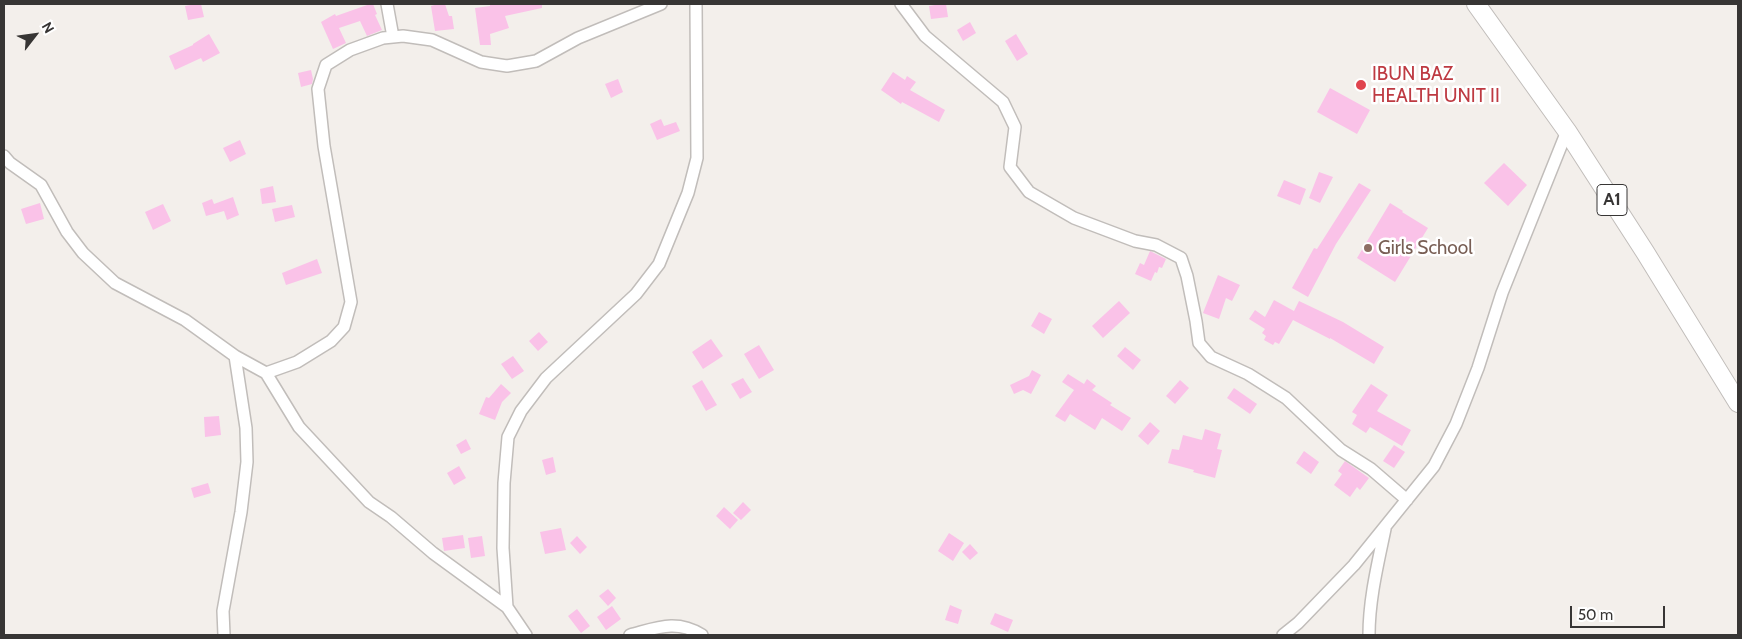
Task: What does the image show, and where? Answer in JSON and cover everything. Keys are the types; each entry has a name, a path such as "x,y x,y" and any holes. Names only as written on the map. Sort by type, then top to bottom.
{"main road":[{"name":"A1","path":"1476,4 1567,131 1645,252 1738,403"}],"street":[{"path":"386,4 393,37"},
{"path":"266,373 297,362 332,341 344,328 351,302 324,146 318,88 326,65 350,50 384,38 403,36 432,40 481,62 507,66 536,61 578,38 661,4"},
{"path":"507,607 503,539 504,483 508,437 521,411 546,378 636,294 659,264 688,193 697,158 696,4"},
{"path":"902,4 926,36 1003,102 1015,127 1010,167 1029,192 1074,218 1135,241 1156,246 1181,258 1196,321 1198,344 1211,357 1248,374 1286,398 1318,430 1342,450 1371,468 1407,500"},
{"path":"1283,635 1298,623 1354,565 1434,466 1456,424 1478,368 1502,293 1567,131"},
{"path":"4,156 10,163 41,185 67,232 84,253 115,283 185,320 235,356 266,373 299,426 369,502 433,553 507,607 526,635"},
{"path":"224,635 222,611 241,512 247,462 246,428 235,356"},
{"path":"1369,635 1376,569 1386,527"},
{"path":"630,635 670,625 694,630 702,635"}],"building":[{"path":"201,4 204,17 188,20 185,6"},
{"path":"373,4 377,14 375,15 382,30 367,36 360,21 339,28 346,43 333,49 321,22 335,14 336,16"},
{"path":"445,4 449,16 452,16 454,29 435,31 431,6"},
{"path":"490,4 542,4 542,8 505,16 509,28 490,34 491,45 480,45 475,8 490,6"},
{"path":"946,4 948,17 931,19 929,6"},
{"path":"970,22 976,33 963,41 957,30"},
{"path":"209,34 220,53 203,62 201,58 175,70 169,56 193,45"},
{"path":"1016,34 1028,54 1017,61 1005,41"},
{"path":"311,70 312,84 301,87 298,73"},
{"path":"893,72 905,80 907,76 916,82 910,90 945,110 939,122 902,102 901,104 881,90"},
{"path":"618,79 623,92 611,98 605,84"},
{"path":"1330,88 1370,110 1357,134 1317,112"},
{"path":"661,119 664,126 676,122 680,131 657,140 650,124"},
{"path":"240,140 246,154 230,162 223,148"},
{"path":"1504,163 1527,185 1508,206 1484,183"},
{"path":"1319,172 1333,177 1320,203 1309,198"},
{"path":"1284,180 1306,189 1300,205 1277,196"},
{"path":"1359,183 1371,190 1336,244 1308,297 1292,288 1314,248 1317,249"},
{"path":"273,186 276,202 262,204 260,189"},
{"path":"233,197 239,215 227,220 224,211 206,216 202,203 212,199 214,204"},
{"path":"40,203 44,219 26,224 21,209"},
{"path":"1390,203 1428,228 1395,282 1357,258"},
{"path":"163,204 171,221 153,230 145,212"},
{"path":"292,205 295,217 275,222 272,209"},
{"path":"1150,251 1166,259 1162,268 1159,267 1157,273 1155,272 1151,281 1135,274 1140,263 1144,265"},
{"path":"317,259 322,273 286,285 282,273"},
{"path":"1218,275 1240,285 1232,301 1226,298 1219,319 1203,313"},
{"path":"1274,300 1294,311 1299,301 1343,322 1384,347 1374,364 1330,338 1293,320 1279,344 1275,342 1273,345 1264,340 1266,336 1262,333 1265,329 1249,319 1255,310 1265,317"},
{"path":"1119,301 1130,313 1103,338 1092,326"},
{"path":"1039,312 1052,319 1044,334 1031,326"},
{"path":"539,332 548,342 538,351 529,341"},
{"path":"711,339 723,356 703,369 692,352"},
{"path":"759,345 774,370 759,379 744,354"},
{"path":"1125,347 1141,360 1133,370 1117,356"},
{"path":"513,356 524,371 512,379 501,364"},
{"path":"1032,370 1041,375 1031,394 1023,390 1014,394 1010,385 1029,376"},
{"path":"1068,374 1084,384 1087,379 1096,386 1092,390 1112,403 1110,405 1131,418 1122,431 1102,418 1095,430 1070,414 1065,422 1055,416 1074,390 1062,382"},
{"path":"743,378 752,392 740,399 731,384"},
{"path":"702,380 717,405 706,411 692,386"},
{"path":"1180,380 1189,388 1175,404 1166,396"},
{"path":"501,384 511,393 502,402 495,420 479,414 486,397 489,398"},
{"path":"1371,384 1388,395 1377,411 1411,430 1402,446 1370,427 1366,433 1352,424 1357,415 1352,412"},
{"path":"1234,388 1257,404 1250,414 1227,398"},
{"path":"219,416 221,435 205,437 204,417"},
{"path":"1150,422 1160,431 1148,445 1138,436"},
{"path":"1205,429 1221,434 1217,449 1222,450 1215,478 1168,463 1172,449 1179,450 1183,435 1202,440"},
{"path":"466,439 471,449 461,454 456,445"},
{"path":"1394,445 1405,452 1394,468 1383,461"},
{"path":"1304,451 1319,462 1311,474 1296,463"},
{"path":"553,457 556,472 546,475 542,460"},
{"path":"1345,461 1369,478 1360,490 1357,487 1350,497 1334,485 1342,474 1338,471"},
{"path":"459,466 466,478 454,485 447,473"},
{"path":"208,483 211,493 194,498 191,488"},
{"path":"743,502 751,510 741,520 733,513"},
{"path":"724,507 738,520 730,529 716,516"},
{"path":"561,528 566,550 545,554 540,532"},
{"path":"949,533 964,543 953,561 938,551"},
{"path":"463,535 465,548 444,551 442,538"},
{"path":"482,536 485,556 471,558 468,538"},
{"path":"577,536 587,547 580,554 570,543"},
{"path":"970,544 978,553 970,560 962,552"},
{"path":"608,589 616,598 608,606 599,596"},
{"path":"950,605 962,610 958,624 945,620"},
{"path":"612,606 621,619 606,630 597,617"},
{"path":"577,609 590,626 581,633 568,616"},
{"path":"995,613 1013,620 1008,632 990,624"}],"place":[{"name":"IBUN BAZ HEALTH UNIT II","path":"1361,85"},
{"name":"Girls School","path":"1368,248"}]}
